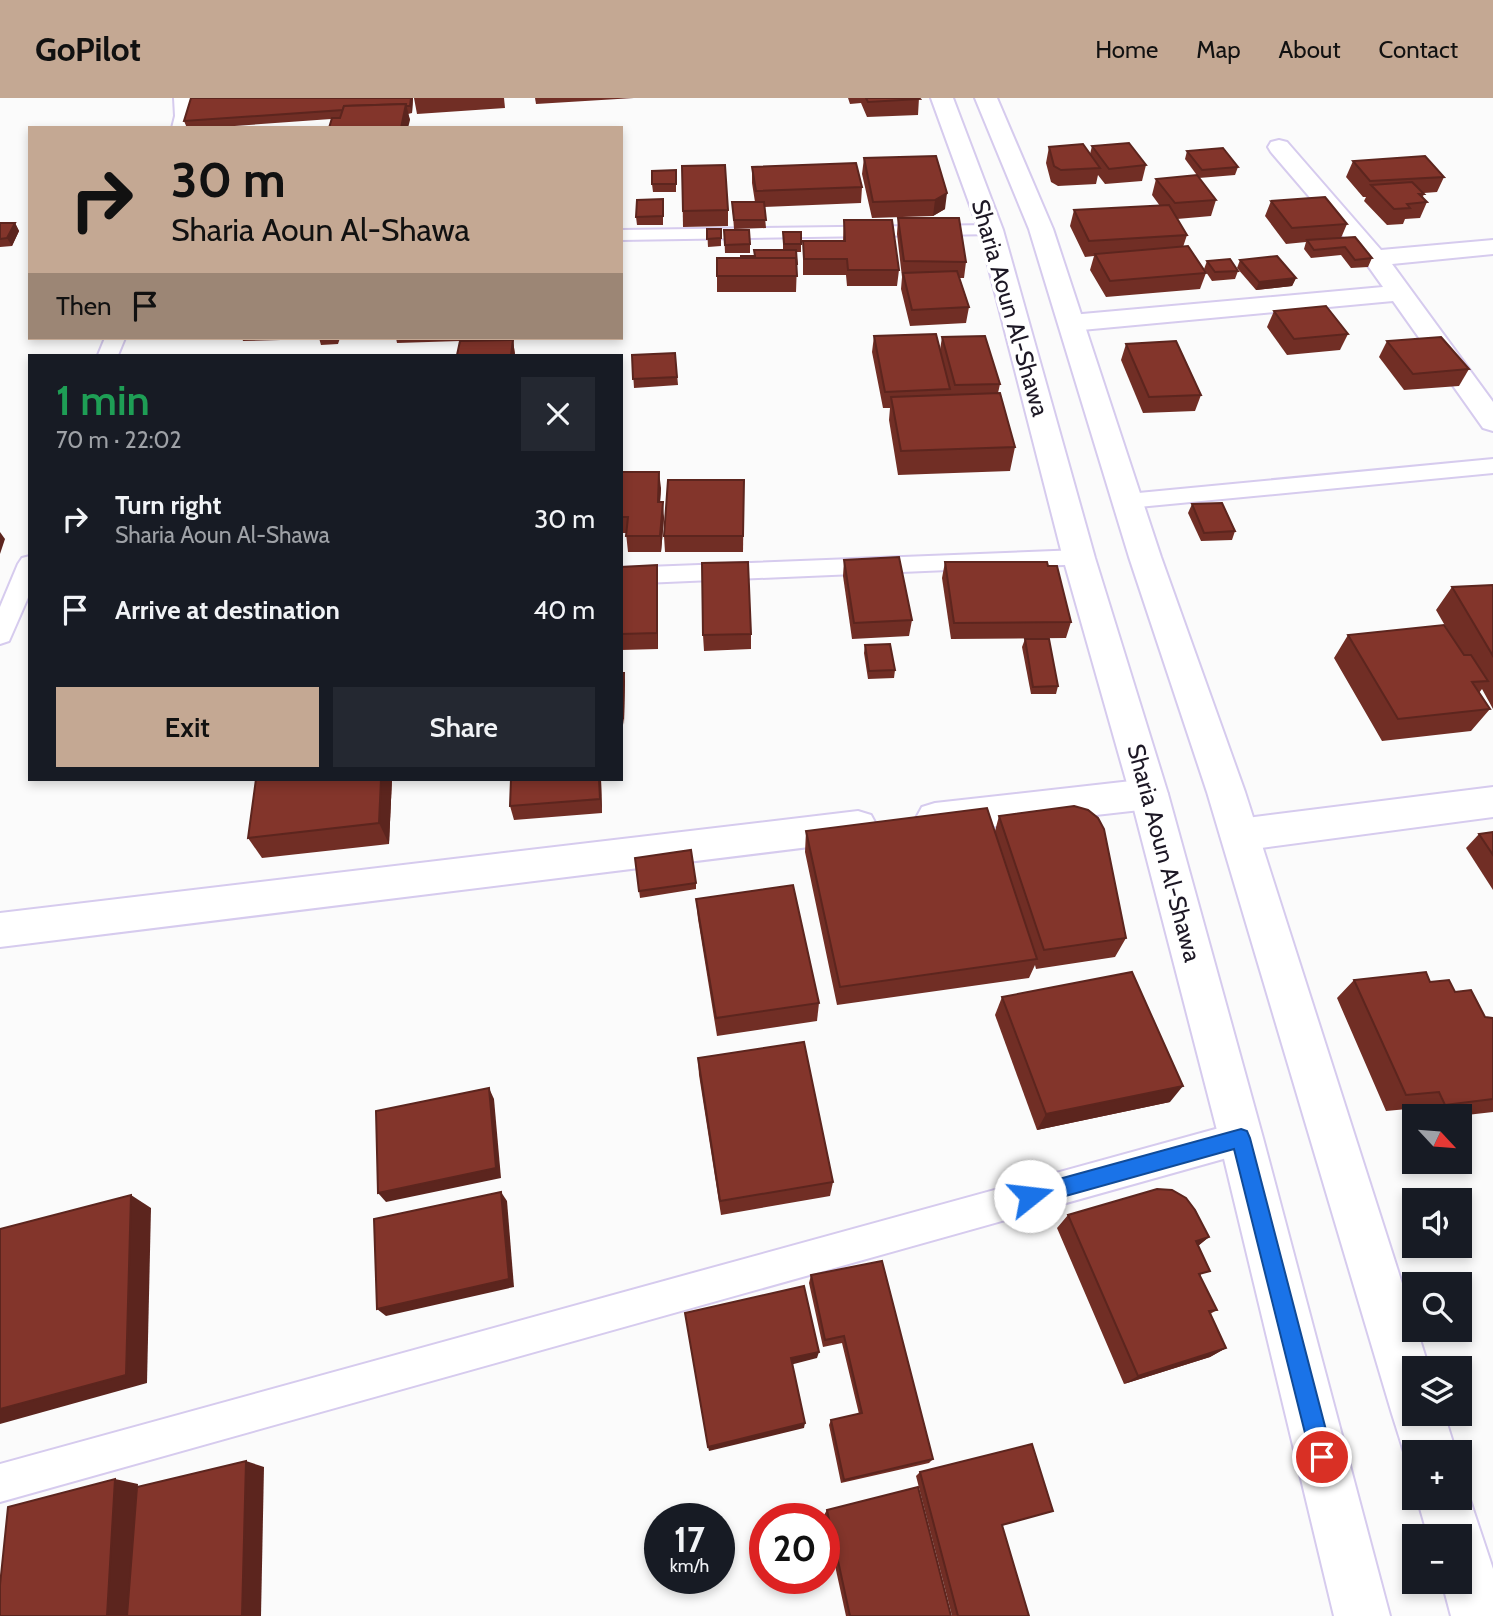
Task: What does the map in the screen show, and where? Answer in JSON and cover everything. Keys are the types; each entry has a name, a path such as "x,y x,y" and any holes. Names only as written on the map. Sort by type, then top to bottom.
{"main road":[{"name":"Sharia Aoun Al-Shawa","path":"942,98 991,230 1079,558 1149,794 1241,1138 1362,1616"},
{"name":"Sharia Aoun Al-Shawa","path":"986,98 1041,229 1239,835 1402,1362"},
{"path":"1279,147 1375,258 1493,422"},
{"path":"1375,258 1493,247"},
{"path":"1071,323 1399,293"},
{"path":"0,930 894,822 1149,794"},
{"path":"1239,835 1493,802"},
{"path":"1472,1592 1479,1616"}],"lane":[{"path":"180,126 183,116 181,98"},
{"path":"623,235 991,230"},
{"path":"1128,501 1493,466"},
{"path":"623,576 1079,558"},
{"path":"0,635 23,598 28,574"},
{"path":"0,1483 1241,1138"}],"building":[{"path":"191,98 411,98 410,106 344,106 343,110 184,121"},
{"path":"866,98 919,98 920,99 868,102"},
{"path":"406,104 401,126 330,126 332,118 340,118 344,106"},
{"path":"1129,143 1146,165 1109,169 1092,146"},
{"path":"1083,144 1100,168 1061,170 1054,166 1049,147"},
{"path":"1223,148 1238,167 1202,170 1187,151"},
{"path":"936,156 947,193 935,200 873,202 864,158"},
{"path":"1425,156 1444,177 1370,181 1353,161"},
{"path":"856,163 862,187 756,191 752,167"},
{"path":"725,165 728,210 683,211 682,166"},
{"path":"676,170 676,184 652,184 652,171"},
{"path":"1197,175 1216,200 1175,203 1156,179"},
{"path":"1412,182 1424,194 1419,194 1427,202 1407,204 1410,208 1394,209 1371,185"},
{"path":"1325,197 1347,224 1292,228 1271,201"},
{"path":"663,199 663,216 636,217 637,200"},
{"path":"732,202 764,202 766,220 734,220"},
{"path":"1169,205 1187,235 1089,241 1074,210"},
{"path":"898,218 959,218 966,262 904,261"},
{"path":"844,220 892,220 899,270 848,270 847,259 804,259 803,241 845,241"},
{"path":"0,223 15,223 7,238 0,239"},
{"path":"707,229 721,229 721,238 707,239"},
{"path":"724,230 749,230 750,244 725,245"},
{"path":"783,232 801,232 801,244 784,244"},
{"path":"1355,237 1372,258 1355,260 1345,247 1314,250 1307,240"},
{"path":"1188,246 1206,273 1110,281 1095,254"},
{"path":"754,250 796,250 797,264 796,258 741,258 755,256"},
{"path":"1277,256 1296,278 1259,282 1240,260"},
{"path":"717,258 796,258 797,276 717,276"},
{"path":"1230,259 1238,271 1215,272 1207,261"},
{"path":"957,271 969,307 912,310 903,273"},
{"path":"1326,306 1348,334 1294,339 1274,311"},
{"path":"936,334 950,389 885,392 874,336"},
{"path":"985,336 1000,384 955,385 942,337"},
{"path":"1441,337 1469,369 1413,374 1387,341"},
{"path":"513,340 511,354 457,354 460,341"},
{"path":"1176,341 1201,395 1149,397 1126,344"},
{"path":"675,353 677,377 633,379 632,355"},
{"path":"1000,393 1015,447 901,451 891,397"},
{"path":"623,472 659,472 658,502 663,502 660,536 626,536 628,517 623,517"},
{"path":"668,480 744,480 743,536 664,536"},
{"path":"1222,503 1235,531 1204,533 1192,504"},
{"path":"899,557 912,620 854,623 844,560"},
{"path":"748,562 751,634 703,635 702,563"},
{"path":"945,562 1047,562 1048,566 1057,566 1071,622 954,623"},
{"path":"657,565 657,633 623,634 623,567"},
{"path":"1493,585 1493,656 1452,587"},
{"path":"1444,625 1464,655 1471,655 1488,681 1472,682 1490,709 1398,719 1348,635"},
{"path":"1025,639 1049,639 1058,686 1033,687"},
{"path":"890,644 895,670 869,671 865,645"},
{"path":"256,781 381,781 379,823 248,838"},
{"path":"511,781 599,781 600,799 510,806"},
{"path":"1074,806 1088,810 1098,818 1104,829 1126,938 1044,950 999,816"},
{"path":"987,808 1037,959 840,987 806,831"},
{"path":"1493,832 1493,855 1479,834"},
{"path":"691,850 696,883 639,891 635,858"},
{"path":"793,885 819,1003 716,1018 696,899"},
{"path":"1132,972 1183,1086 1046,1114 1002,997"},
{"path":"1426,972 1430,982 1449,980 1455,992 1471,990 1485,1017 1493,1018 1493,1099 1445,1104 1439,1092 1406,1095 1354,980"},
{"path":"804,1042 833,1182 720,1201 698,1058"},
{"path":"489,1088 496,1168 378,1193 376,1111"},
{"path":"1157,1189 1172,1190 1186,1198 1209,1237 1196,1241 1210,1271 1199,1274 1217,1310 1209,1311 1226,1348 1138,1376 1068,1215"},
{"path":"501,1192 509,1279 377,1309 374,1219"},
{"path":"131,1195 126,1375 0,1409 0,1229"},
{"path":"882,1261 933,1459 844,1480 831,1420 862,1413 844,1336 825,1340 811,1275"},
{"path":"804,1286 819,1352 791,1358 805,1423 708,1447 685,1313"},
{"path":"1032,1444 1053,1511 1002,1525 1029,1616 958,1616 920,1472"},
{"path":"246,1461 242,1616 127,1616 137,1487"},
{"path":"115,1479 107,1616 0,1616 0,1585 8,1507"},
{"path":"918,1487 951,1616 850,1616 840,1570 840,1507"}],"route":[{"path":"1030,1196 1241,1138 1322,1457"}]}
